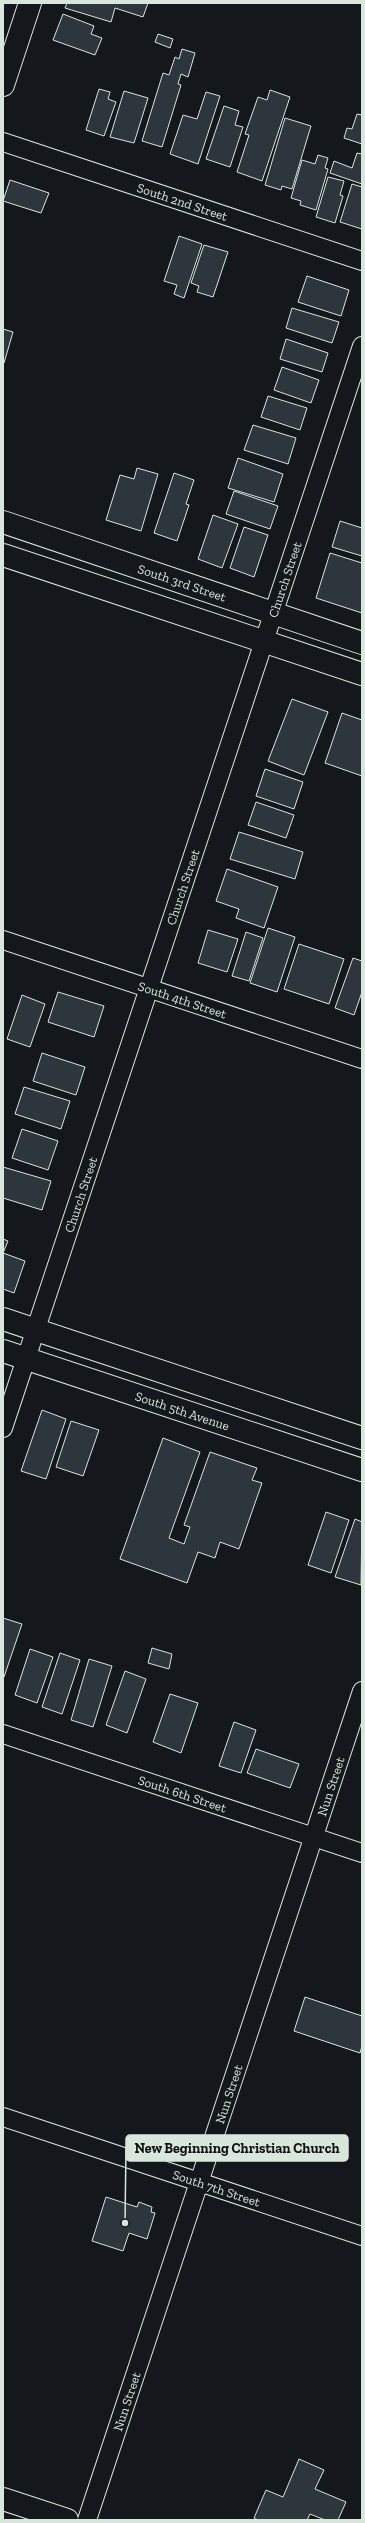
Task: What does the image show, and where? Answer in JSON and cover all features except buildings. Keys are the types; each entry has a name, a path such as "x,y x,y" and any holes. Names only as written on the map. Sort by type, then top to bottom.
{"street":[{"path":"3,85 30,3"},
{"name":"South 2nd Street","path":"3,142 362,261"},
{"name":"Church Street","path":"3,1428 362,346"},
{"name":"South 3rd Street","path":"3,522 362,643"},
{"path":"3,555 362,674"},
{"name":"South 4th Street","path":"3,940 362,1059"},
{"path":"3,1319 362,1438"},
{"name":"South 5th Avenue","path":"3,1351 362,1470"},
{"name":"Nun Street","path":"87,2520 362,1691"},
{"name":"South 6th Street","path":"3,1734 362,1852"},
{"name":"South 7th Street","path":"3,2117 362,2236"},
{"path":"3,2499 67,2520"}],"place":[{"name":"New Beginning Christian Church","path":"125,2223"}]}
